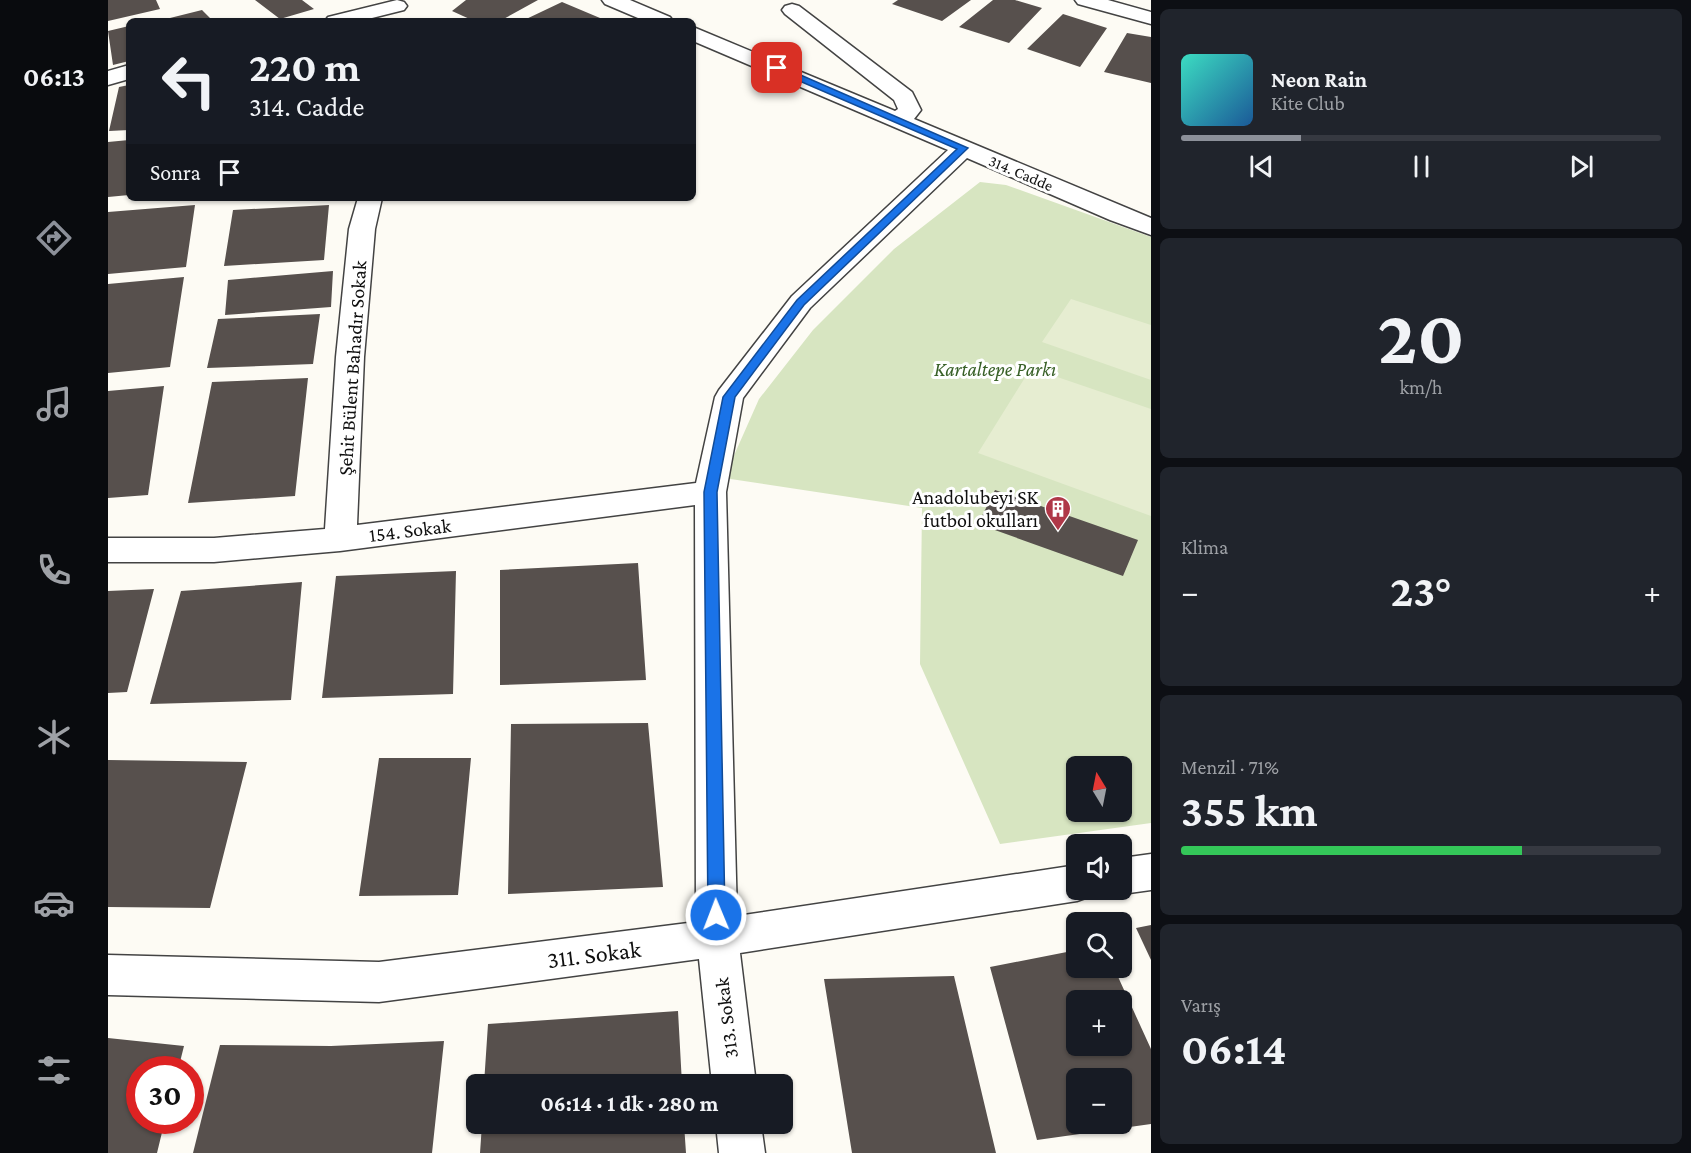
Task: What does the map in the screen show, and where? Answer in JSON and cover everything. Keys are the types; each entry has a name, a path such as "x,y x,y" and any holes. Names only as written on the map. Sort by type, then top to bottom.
{"street":[{"path":"612,0 656,18"},
{"path":"1085,0 1151,18"},
{"path":"352,18 402,9"},
{"path":"792,9 904,97 910,110 899,120"},
{"name":"314. Cadde","path":"696,34 1151,227"},
{"path":"108,78 126,73"},
{"name":"313. Sokak","path":"733,1074 717,938 710,492 729,397 801,302 964,148"},
{"name":"Şehit Bülent Bahadır Sokak","path":"340,539 350,357 362,230 369,201"},
{"name":"154. Sokak","path":"108,550 214,550 340,539 710,492"},
{"path":"1132,875 1151,872"},
{"name":"311. Sokak","path":"108,975 379,982 717,938 1066,885"},
{"path":"740,1134 742,1153"}],"green space":[{"name":"Kartaltepe Parkı","path":"980,182 1006,185 1151,237 1151,823 1000,844 920,664 922,508 724,478 759,399 813,330 894,249"},
{"path":"1071,299 1151,325 1151,380 1042,342"},
{"path":"1031,368 1151,409 1151,516 978,453"}],"building":[{"path":"108,0 156,0 160,9 108,21"},
{"path":"255,0 302,0 314,9 283,18 279,18"},
{"path":"466,0 538,0 505,18 467,18 452,11"},
{"path":"898,0 971,0 942,21 892,4"},
{"path":"993,0 1015,0 1042,8 1009,43 959,27"},
{"path":"562,2 600,18 528,18"},
{"path":"202,10 210,18 170,18"},
{"path":"1063,14 1107,28 1080,67 1027,49"},
{"path":"126,27 126,62 113,65 108,31"},
{"path":"1127,33 1151,37 1151,83 1104,72"},
{"path":"126,86 126,130 109,131 119,87"},
{"path":"126,140 126,195 108,197 108,142"},
{"path":"195,205 186,267 108,274 108,212"},
{"path":"329,205 324,260 224,266 233,210"},
{"path":"333,271 331,307 225,315 228,280"},
{"path":"184,277 170,367 108,373 108,284"},
{"path":"320,314 313,364 207,368 218,319"},
{"path":"308,378 295,496 188,503 212,382"},
{"path":"164,386 148,495 108,498 108,391"},
{"name":"Anadolubeyi SK futbol okulları","path":"995,490 1138,540 1123,576 978,524"},
{"path":"638,563 646,680 500,685 500,570"},
{"path":"456,571 453,694 322,698 336,576"},
{"path":"302,582 291,700 150,704 181,591"},
{"path":"154,589 127,692 108,693 108,591"},
{"path":"648,723 663,887 508,894 511,724"},
{"path":"379,758 471,758 458,895 359,896"},
{"path":"108,760 247,762 210,908 108,907"},
{"path":"1151,925 1151,960 1136,928"},
{"path":"1066,952 1066,978 1119,978 1124,990 1066,990 1066,1056 1132,1056 1132,1007 1151,1049 1151,1124 1132,1127 1132,1068 1066,1068 1066,1134 1080,1134 1037,1140 990,967"},
{"path":"954,976 996,1153 852,1153 824,979"},
{"path":"678,1011 681,1074 485,1074 488,1024"},
{"path":"108,1038 184,1046 182,1056 126,1056 126,1134 162,1134 157,1153 108,1153"},
{"path":"444,1041 432,1153 193,1153 198,1134 204,1134 204,1109 220,1045 331,1046"},
{"path":"481,1134 685,1134 686,1153 480,1153"}],"place":[{"name":"Anadolubeyi SK futbol okulları","path":"1058,532"}],"route":[{"path":"716,915 710,492 729,397 801,302 964,148 777,68"}]}
